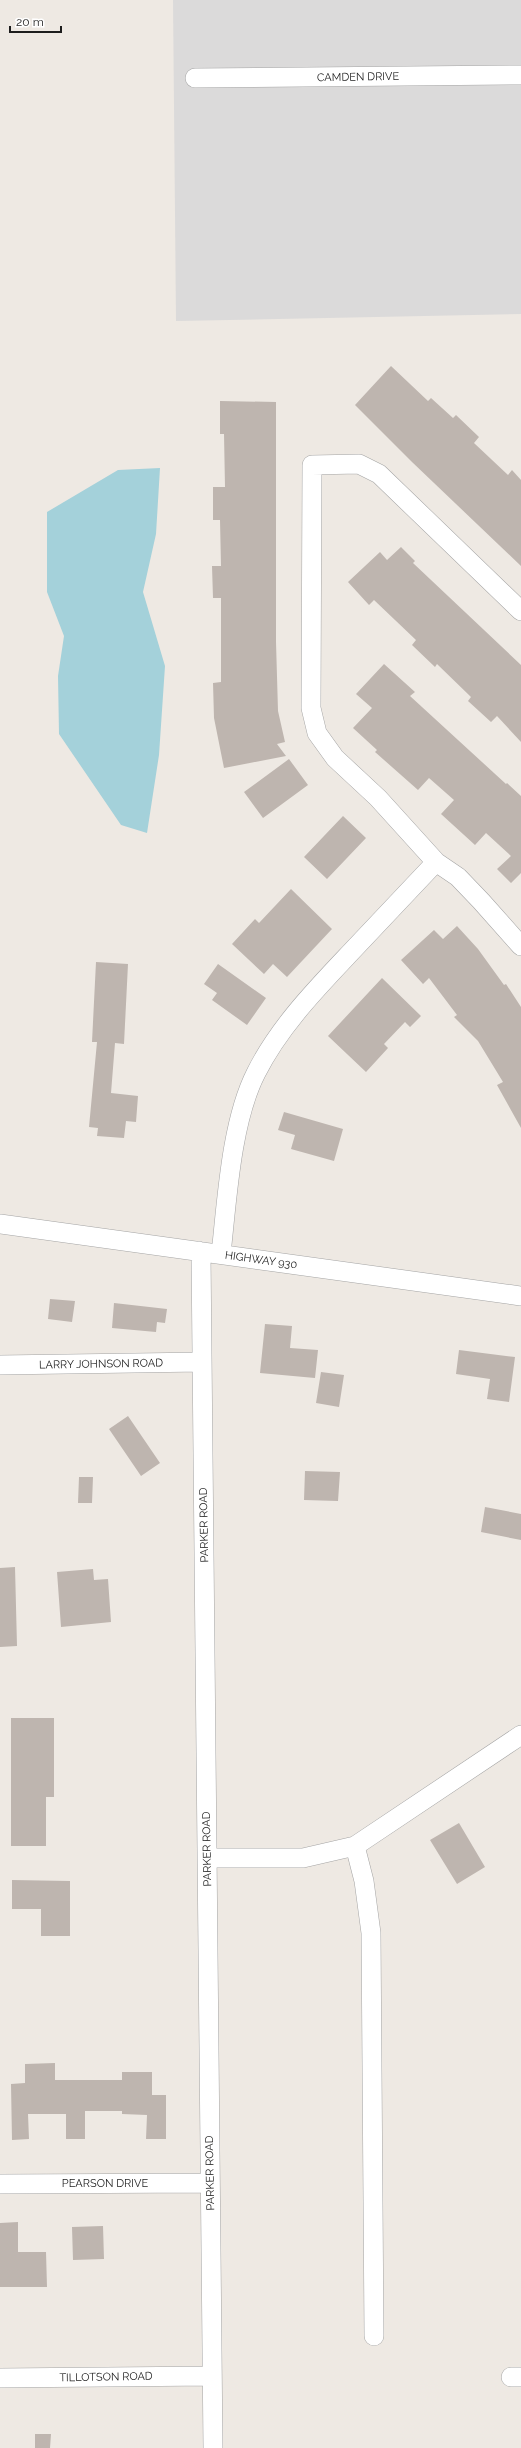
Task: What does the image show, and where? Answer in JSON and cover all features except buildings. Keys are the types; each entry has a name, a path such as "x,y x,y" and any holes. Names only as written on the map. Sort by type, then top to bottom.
{"street":[{"name":"CAMDEN DRIVE","path":"196,78 521,75"},
{"path":"521,611 379,474 359,464 312,465 311,708 317,733 335,758 378,798 436,862 467,887 521,946"},
{"path":"221,1254 236,1141 244,1104 256,1074 290,1020 329,975 436,862"},
{"name":"HIGHWAY 930","path":"0,1224 521,1296"},
{"name":"PARKER ROAD","path":"199,1251 201,1254 213,2448"},
{"name":"LARRY JOHNSON ROAD","path":"0,1365 202,1362"},
{"path":"207,1858 303,1858 356,1846 521,1735"},
{"path":"356,1846 364,1881 371,1933 374,2336"},
{"name":"PEARSON DRIVE","path":"0,2184 210,2183"},
{"name":"TILLOTSON ROAD","path":"0,2378 212,2376"}],"shaded area":[{"path":"173,0 521,0 521,314 176,321"}],"water":[{"path":"160,468 156,534 143,592 165,666 159,755 147,833 121,825 59,734 58,676 64,636 47,592 47,512 118,470"}]}
